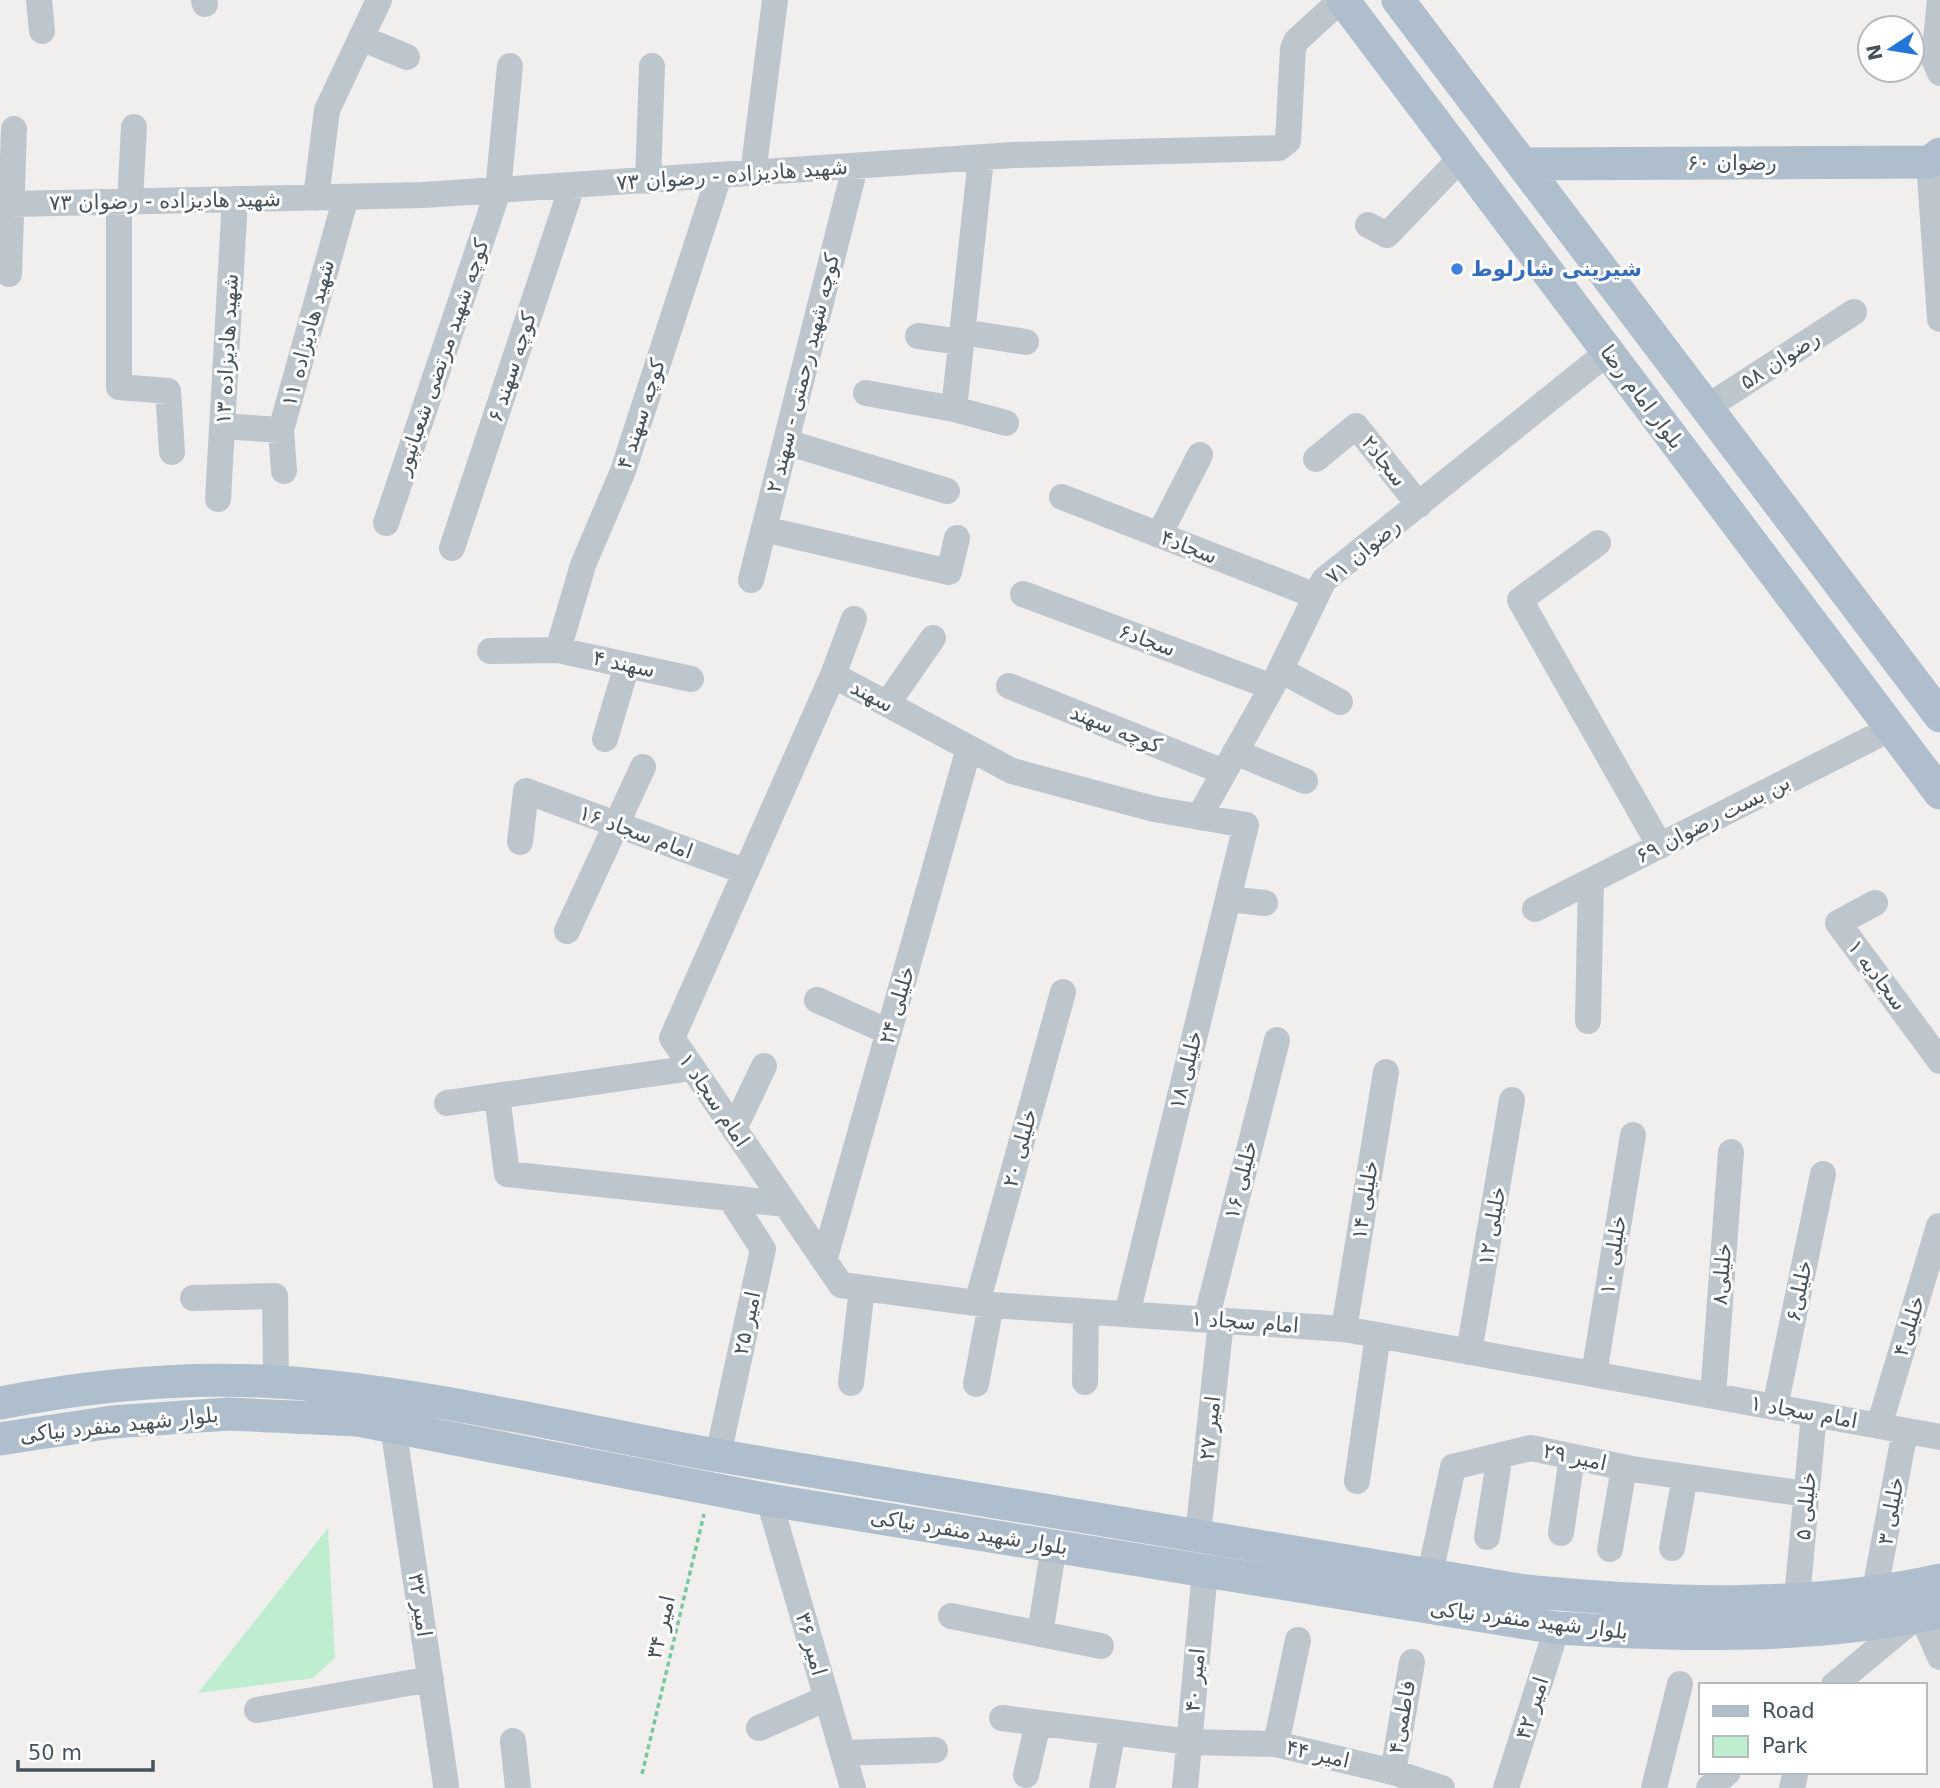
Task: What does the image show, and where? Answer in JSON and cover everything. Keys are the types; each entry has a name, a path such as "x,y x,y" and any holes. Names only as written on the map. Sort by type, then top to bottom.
{"main road":[{"name":"بلوار امام رضا","path":"1342,0 1940,793"},
{"path":"1398,0 1940,716"},
{"name":"رضوان ۶۰","path":"1524,164 1936,159"},
{"name":"بلوار شهید منفرد نیاکی","path":"0,1403 90,1386 187,1380 276,1382 388,1393 718,1455 1525,1591 1608,1599 1797,1598 1940,1580"},
{"name":"بلوار شهید منفرد نیاکی","path":"0,1439 112,1422 229,1414 358,1420 768,1500 1557,1628 1654,1634 1770,1633 1860,1628 1926,1615"},
{"path":"710,1488 718,1455"}],"street":[{"path":"39,0 42,31"},
{"path":"316,198 327,110 379,0"},
{"path":"754,174 775,0"},
{"name":"شهید هادیزاده - رضوان ۷۳","path":"10,204 316,198 498,191 981,158 1285,145 1290,130 1293,49 1296,40 1342,0"},
{"path":"1940,0 1934,59 1940,73"},
{"path":"361,38 407,57"},
{"name":"کوچه شهید مرتضی شعبانپور","path":"386,523 498,191 510,66"},
{"path":"648,181 652,66"},
{"path":"134,127 124,201 119,387 168,391 172,452"},
{"path":"9,274 14,129"},
{"path":"1368,225 1387,235 1462,157"},
{"path":"954,409 981,158"},
{"path":"1936,159 1940,319"},
{"name":"کوچه شهید رحمتی - سهند ۲","path":"751,580 855,167"},
{"name":"کوچه سهند ۴","path":"558,650 583,565 623,471 719,176"},
{"name":"کوچه سهند ۶","path":"452,548 572,187"},
{"name":"شهید هادیزاده ۱۱","path":"284,471 281,430 345,197"},
{"name":"شهید هادیزاده ۱۳","path":"218,499 235,199"},
{"name":"رضوان ۵۸","path":"1706,408 1854,312"},
{"path":"918,336 1026,342"},
{"name":"رضوان ۷۱","path":"1199,817 1276,678 1324,580 1608,352"},
{"path":"866,393 954,409 1006,423"},
{"path":"222,426 281,430"},
{"name":"سجاد۲","path":"1315,458 1356,426 1419,505"},
{"path":"786,442 947,491"},
{"path":"1159,535 1199,455"},
{"name":"سجاد۴","path":"1062,497 1316,596"},
{"path":"764,529 949,572 957,538"},
{"path":"1598,543 1520,600 1660,846"},
{"name":"سجاد۶","path":"1023,594 1340,702"},
{"path":"833,675 854,620"},
{"path":"887,704 933,638"},
{"name":"سهند ۴","path":"490,652 558,650 691,679"},
{"path":"605,739 626,665"},
{"name":"سهند","path":"672,1038 833,675 1012,771 1154,809 1245,825"},
{"name":"كوچه سهند","path":"1009,686 1229,762 1305,782"},
{"name":"بن بست رضوان ۶۹","path":"1535,909 1890,729"},
{"name":"خلیلی ۲۴","path":"824,1261 969,748"},
{"path":"567,931 643,766"},
{"name":"امام سجاد ۱۶","path":"520,842 526,791 746,872"},
{"name":"خلیلی ۱۸","path":"1127,1314 1245,825"},
{"path":"1588,1021 1591,881"},
{"path":"1228,899 1265,903"},
{"name":"سجادیه ۱","path":"1875,904 1838,923 1938,1053"},
{"name":"خلیلی ۲۰","path":"976,1384 984,1304 1063,992"},
{"path":"817,1000 889,1031"},
{"name":"امام سجاد ۱","path":"672,1038 841,1285 984,1304 1344,1329 1940,1437"},
{"name":"خلیلی ۱۶","path":"1214,1320 1277,1040"},
{"path":"734,1129 764,1066"},
{"path":"447,1103 692,1068"},
{"name":"خلیلی ۱۴","path":"1344,1329 1386,1072"},
{"path":"497,1096 507,1174 785,1204"},
{"name":"خلیلی ۱۲","path":"1469,1352 1512,1100"},
{"name":"خلیلی ۱۰","path":"1594,1374 1633,1135"},
{"name":"خلیلی۸","path":"1713,1396 1731,1152"},
{"name":"خلیلی۶","path":"1775,1407 1823,1174"},
{"name":"امیر ۲۵","path":"718,1455 763,1249 730,1198"},
{"name":"خلیلی۴","path":"1879,1426 1939,1226"},
{"path":"851,1383 862,1288"},
{"path":"193,1298 275,1296 276,1382"},
{"path":"1085,1382 1086,1312"},
{"name":"امیر ۲۷","path":"1198,1535 1214,1320"},
{"path":"1357,1481 1378,1335"},
{"name":"خلیلی ۵","path":"1797,1598 1814,1414"},
{"name":"امیر ۳۲","path":"393,1426 446,1785"},
{"name":"خلیلی ۳","path":"1875,1590 1905,1431"},
{"name":"امیر ۲۹","path":"1430,1574 1453,1467 1531,1448 1624,1468 1806,1494"},
{"path":"1487,1537 1500,1455"},
{"path":"1561,1533 1572,1457"},
{"path":"1610,1549 1624,1468"},
{"path":"1672,1548 1685,1477"},
{"name":"امیر ۳۶","path":"768,1500 853,1788"},
{"path":"1040,1634 1054,1545"},
{"name":"امیر ۴۰","path":"1185,1788 1205,1571"},
{"path":"1837,1683 1926,1615 1940,1657"},
{"path":"951,1616 1101,1646"},
{"name":"امیر ۴۲","path":"1506,1788 1557,1628"},
{"path":"1276,1744 1298,1640"},
{"name":"فاطمی۴","path":"1393,1772 1412,1662"},
{"path":"257,1710 431,1679"},
{"path":"1654,1788 1680,1684"},
{"path":"759,1728 827,1698"},
{"name":"امیر ۴۴","path":"1002,1718 1190,1742 1276,1744 1393,1772 1442,1788"},
{"path":"1026,1775 1038,1723"},
{"path":"1102,1788 1113,1732"},
{"path":"513,1741 518,1788"},
{"path":"843,1753 935,1750"},
{"path":"1709,1788 1726,1774"}],"path":[{"name":"امیر ۳۴","path":"642,1774 710,1488"}],"green space":[{"path":"328,1528 335,1658 313,1678 198,1693"}],"place":[{"name":"شیرینی شارلوط","path":"1457,269"}]}
